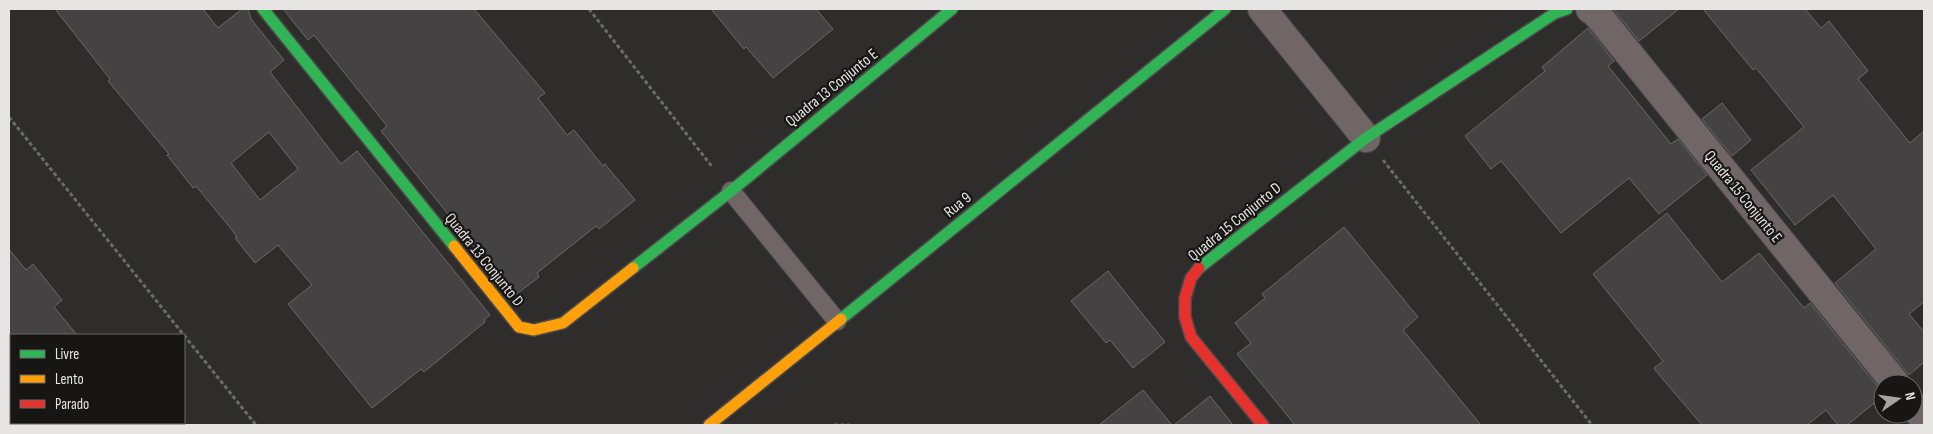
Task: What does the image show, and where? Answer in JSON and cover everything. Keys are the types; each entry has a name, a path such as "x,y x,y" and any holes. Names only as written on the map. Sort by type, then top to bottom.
{"street":[{"name":"Quadra 13 Conjunto D","path":"263,9 519,327 534,330 563,323 731,191"},
{"name":"Quadra 13 Conjunto E","path":"731,191 952,9"},
{"name":"Rua 9","path":"709,425 1225,9"},
{"path":"1262,9 1366,138 1555,13 1567,9"},
{"name":"Quadra 15 Conjunto E","path":"1590,9 1608,28 1888,374"},
{"name":"Quadra 15 Conjunto D","path":"1263,425 1191,337 1185,317 1185,298 1191,278 1202,264 1366,138"}],"lane":[{"path":"731,191 837,322"}],"path":[{"path":"589,9 731,191"},
{"path":"9,117 183,334"},
{"path":"1366,138 1592,425"},
{"path":"185,336 256,425"},
{"path":"834,425 850,425"}],"building":[{"path":"55,9 203,9 218,28 242,9 248,9 251,19 284,60 270,72 341,164 357,151 490,315 484,320 485,322 424,372 421,369 372,408 288,304 312,285 278,245 255,263 235,238 237,237 232,230 196,186 193,188 167,155 169,154 108,81 110,79","holes":["269,132 298,169 260,200 231,163"]},
{"path":"283,9 474,9 545,93 538,98 567,135 574,130 603,166 605,164 635,200 599,229 596,226 537,273 539,277 514,296 381,131 387,126 314,35 308,40"},
{"path":"711,9 816,9 833,29 773,78 746,47 744,49"},
{"path":"1613,9 1679,9 1639,41"},
{"path":"1703,9 1805,9 1821,28 1829,21 1868,71 1858,79 1910,143 1924,131 1924,302 1909,314 1924,332 1924,362 1910,374 1908,374 1835,283 1876,249 1833,195 1795,225 1751,170 1804,127 1756,68 1753,70"},
{"path":"1588,28 1614,61 1608,66 1671,144 1678,139 1707,175 1659,214 1629,178 1561,233 1501,161 1491,169 1465,136 1545,71 1542,67"},
{"path":"1722,103 1751,140 1732,156 1702,119"},
{"path":"1667,213 1722,282 1759,253 1804,308 1810,303 1873,381 1873,404 1847,425 1838,425 1826,410 1807,425 1702,425 1655,370 1654,368 1663,361 1593,274"},
{"path":"1344,227 1418,317 1403,330 1481,425 1295,425 1237,354 1251,343 1235,323 1265,298 1262,294"},
{"path":"9,249 26,270 33,264 62,300 54,307 76,334 9,335"},
{"path":"1108,271 1165,342 1133,368 1110,340 1106,343 1071,301"},
{"path":"1143,390 1172,425 1099,425"},
{"path":"1210,396 1233,425 1174,425"}],"traffic: fast":[{"path":"263,9 454,246"},
{"path":"633,268 731,191 952,9"},
{"path":"841,319 1225,9"},
{"path":"1199,268 1366,138 1555,13 1567,9"}],"traffic: slow":[{"path":"454,246 519,327 534,330 563,323 633,268"},
{"path":"709,425 841,319"}],"traffic: jam":[{"path":"1199,268 1191,278 1185,298 1185,317 1191,337 1263,425"}]}
